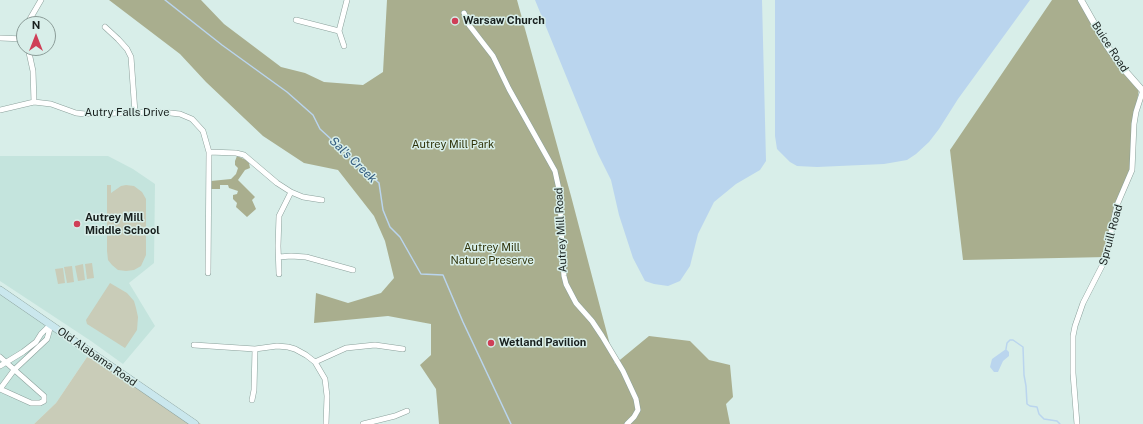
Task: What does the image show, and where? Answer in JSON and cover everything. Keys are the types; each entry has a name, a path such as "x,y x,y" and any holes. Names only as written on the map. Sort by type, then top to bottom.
{"main road":[{"name":"Old Alabama Road","path":"0,290 195,424"}],"street":[{"path":"32,16 41,0"},
{"path":"344,46 339,31 347,0"},
{"name":"Buice Road","path":"1081,0 1107,46 1121,66 1143,91"},
{"name":"Autrey Mill Road","path":"464,13 469,25 493,56 555,171 560,194 562,251 566,284 576,303 592,321 602,336 623,371 636,399 638,410 634,417 626,424"},
{"path":"296,20 339,31"},
{"path":"105,27 127,49 131,57 135,113"},
{"path":"0,38 16,39"},
{"path":"30,56 33,71 34,102"},
{"name":"Spruill Road","path":"1077,424 1072,373 1073,336 1083,303 1105,260 1118,205 1132,170 1134,124 1136,112 1143,91"},
{"name":"Autry Falls Drive","path":"0,110 34,102 51,104 76,113 85,114 161,112 180,114 192,119 203,131 209,152 208,273"},
{"path":"209,152 236,153 244,155 277,183 291,192 303,197 322,200"},
{"path":"279,274 279,216 291,192"},
{"path":"279,257 306,257 352,270"},
{"path":"0,366 30,347 51,324"},
{"path":"0,357 14,370 44,396 44,401 40,403 30,403 0,389 14,370 47,339 51,324"},
{"path":"194,345 256,349 277,346 295,349 316,362 325,379 327,388 326,424"},
{"path":"316,362 346,348 375,345 403,349"},
{"path":"252,400 254,390 256,349"},
{"path":"362,424 395,416 407,411"}],"shaded area":[{"name":"Autrey Mill Middle School","path":"0,156 108,156 133,169 155,184 154,263 129,283 155,326 123,364 0,281"},
{"path":"107,185 111,185 111,193 121,186 134,186 142,192 146,199 146,255 141,266 134,270 118,270 108,260"},
{"path":"92,263 94,278 87,279 85,264"},
{"path":"83,264 85,280 78,281 75,266"},
{"path":"72,266 74,282 67,283 64,267"},
{"path":"63,268 65,283 58,284 55,269"},
{"path":"110,283 127,293 134,301 136,308 138,317 137,330 125,348 87,324 86,320"},
{"path":"0,289 110,364 87,357 56,403 34,424 0,424"},
{"path":"87,357 118,370 201,424 34,424 56,403"}],"green space":[{"name":"Autrey Mill Nature Preserve","path":"109,0 201,0 224,24 281,67 305,73 324,82 363,85 383,72 387,0 517,0 615,364 649,336 690,341 709,360 730,365 733,397 726,404 730,424 439,424 436,389 420,365 431,355 431,324 388,316 314,323 316,293 348,303 381,293 394,278 385,241 374,216 338,170 304,163 263,136 206,82 180,54"},
{"path":"1052,0 1078,0 1127,76 1139,88 1134,124 1133,174 1115,214 1107,257 963,260 950,150"},
{"path":"237,156 246,160 249,163 250,168 245,170 238,180 255,197 252,200 256,209 247,217 236,207 237,203 233,199 233,195 237,194 238,191 229,188 228,185 220,185 220,189 211,189 211,181 231,179 236,174 238,168 235,165 235,161"}],"water":[{"path":"535,0 762,0 766,161 760,170 736,184 714,202 698,234 690,266 680,281 668,286 645,281 633,258 619,215 611,180 598,154"},
{"path":"775,0 1030,0 958,99 939,129 929,142 916,154 907,160 884,164 817,167 797,166 790,162 777,149 775,136"},
{"path":"1006,349 1009,352 1009,356 1003,361 998,372 994,372 990,367 992,359"}],"waterway":[{"name":"Sal's Creek","path":"165,0 222,45 287,92 313,115 320,129 379,183 383,210 390,227 400,237 421,274 443,275 463,322 511,424"},
{"path":"1006,349 1007,343 1010,340 1013,340 1023,347 1027,404 1037,407 1039,414 1044,419 1057,421 1060,424"}],"place":[{"name":"Warsaw Church","path":"455,21"},
{"name":"Autrey Mill Middle School","path":"77,224"},
{"name":"Wetland Pavilion","path":"491,343"}],"park label":[{"name":"Autrey Mill Park","path":"453,145"}]}
